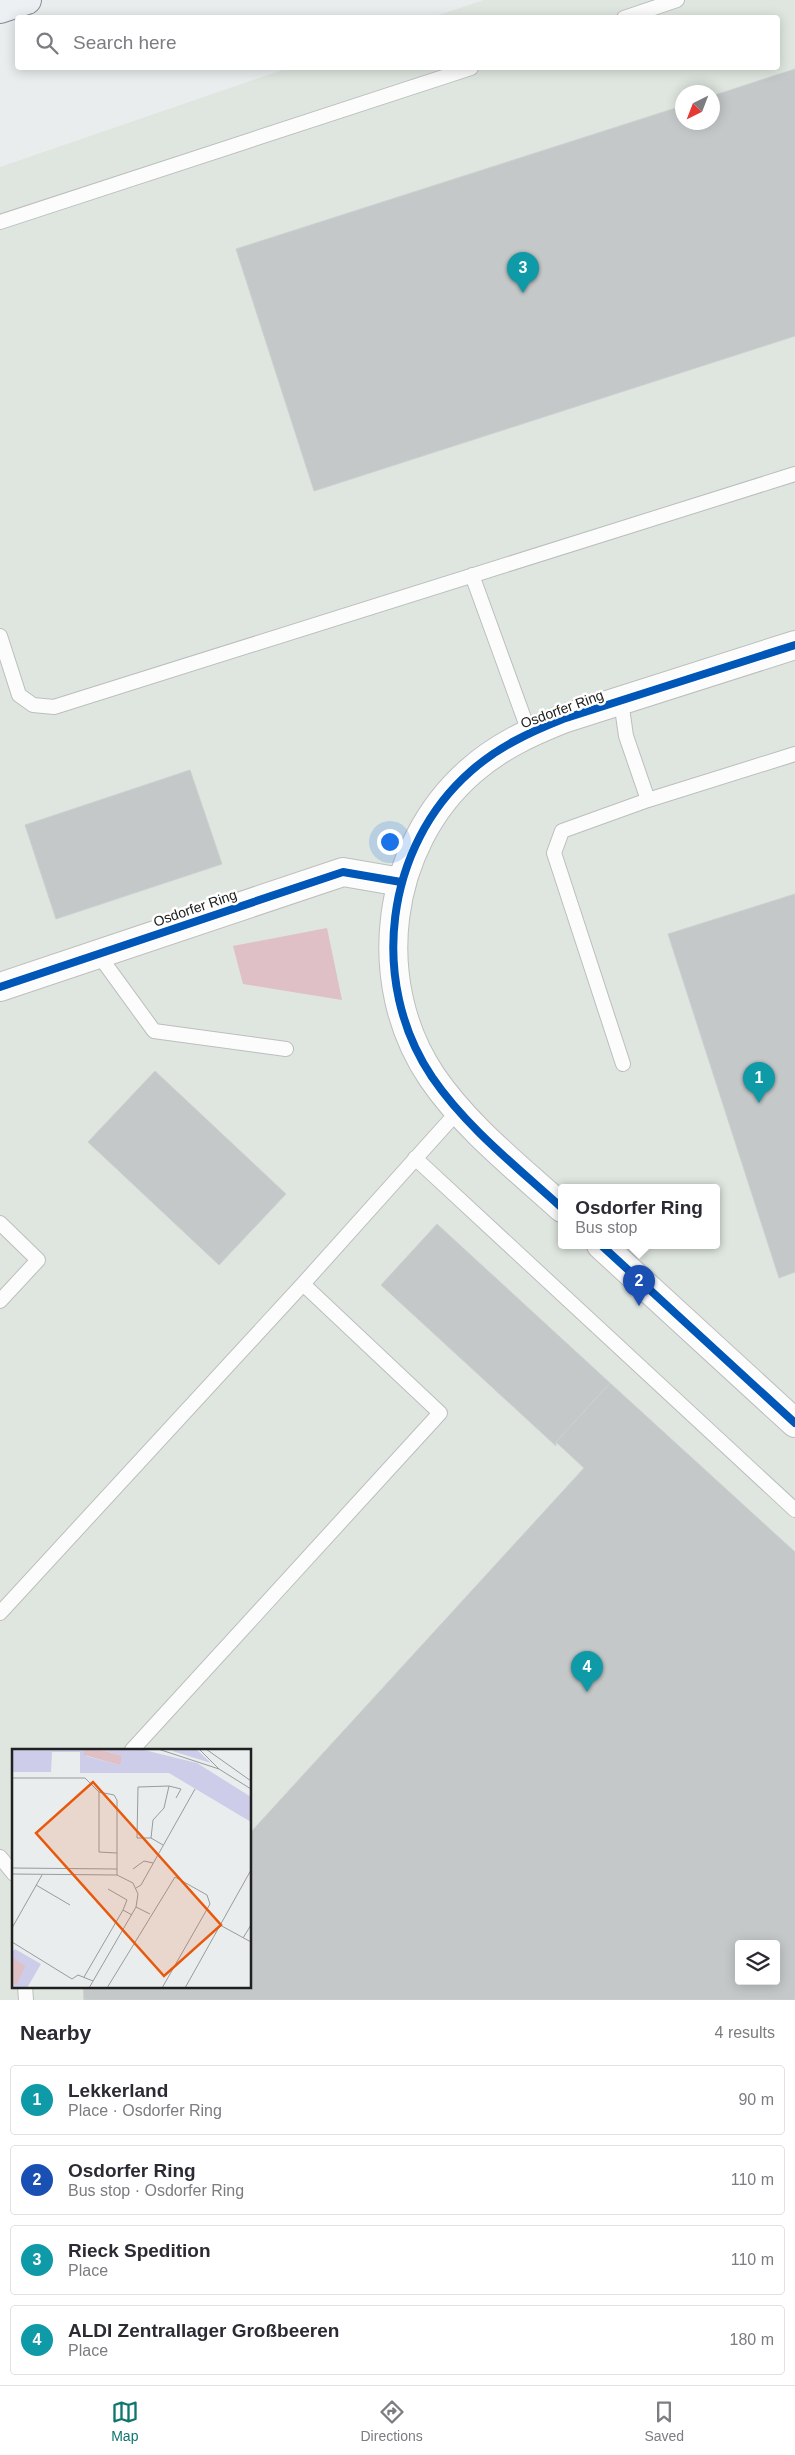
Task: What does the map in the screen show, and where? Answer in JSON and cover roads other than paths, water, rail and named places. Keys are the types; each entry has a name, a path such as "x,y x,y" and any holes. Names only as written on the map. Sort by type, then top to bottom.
{"street":[{"name":"Osdorfer Ring","path":"558,1204 492,1144 459,1110 431,1076 411,1037 398,1000 393,969 392,936 401,882 412,852 428,822 448,795 471,771 499,750 529,732 621,700 795,645"},
{"name":"Osdorfer Ring","path":"0,987 343,872 401,882"},
{"path":"605,1249 795,1423"}],"lane":[{"path":"633,15 677,0"},
{"path":"0,222 465,70"},
{"path":"0,636 19,694 33,705 54,706 795,474"},
{"path":"472,575 529,732"},
{"path":"621,700 626,736 648,800"},
{"path":"623,1064 554,853 562,831 648,800 795,754"},
{"path":"98,954 154,1031 286,1049"},
{"path":"0,1613 303,1284 459,1110"},
{"path":"415,1158 795,1510"},
{"path":"0,1223 38,1260 0,1301"},
{"path":"133,1749 440,1413 303,1284"},
{"path":"0,1857 12,1872"}],"place":[{"name":"Rieck Spedition","path":"523,293"},
{"name":"Lekkerland","path":"759,1103"},
{"name":"Osdorfer Ring","path":"639,1306"},
{"name":"ALDI Zentrallager Großbeeren","path":"587,1692"}]}
